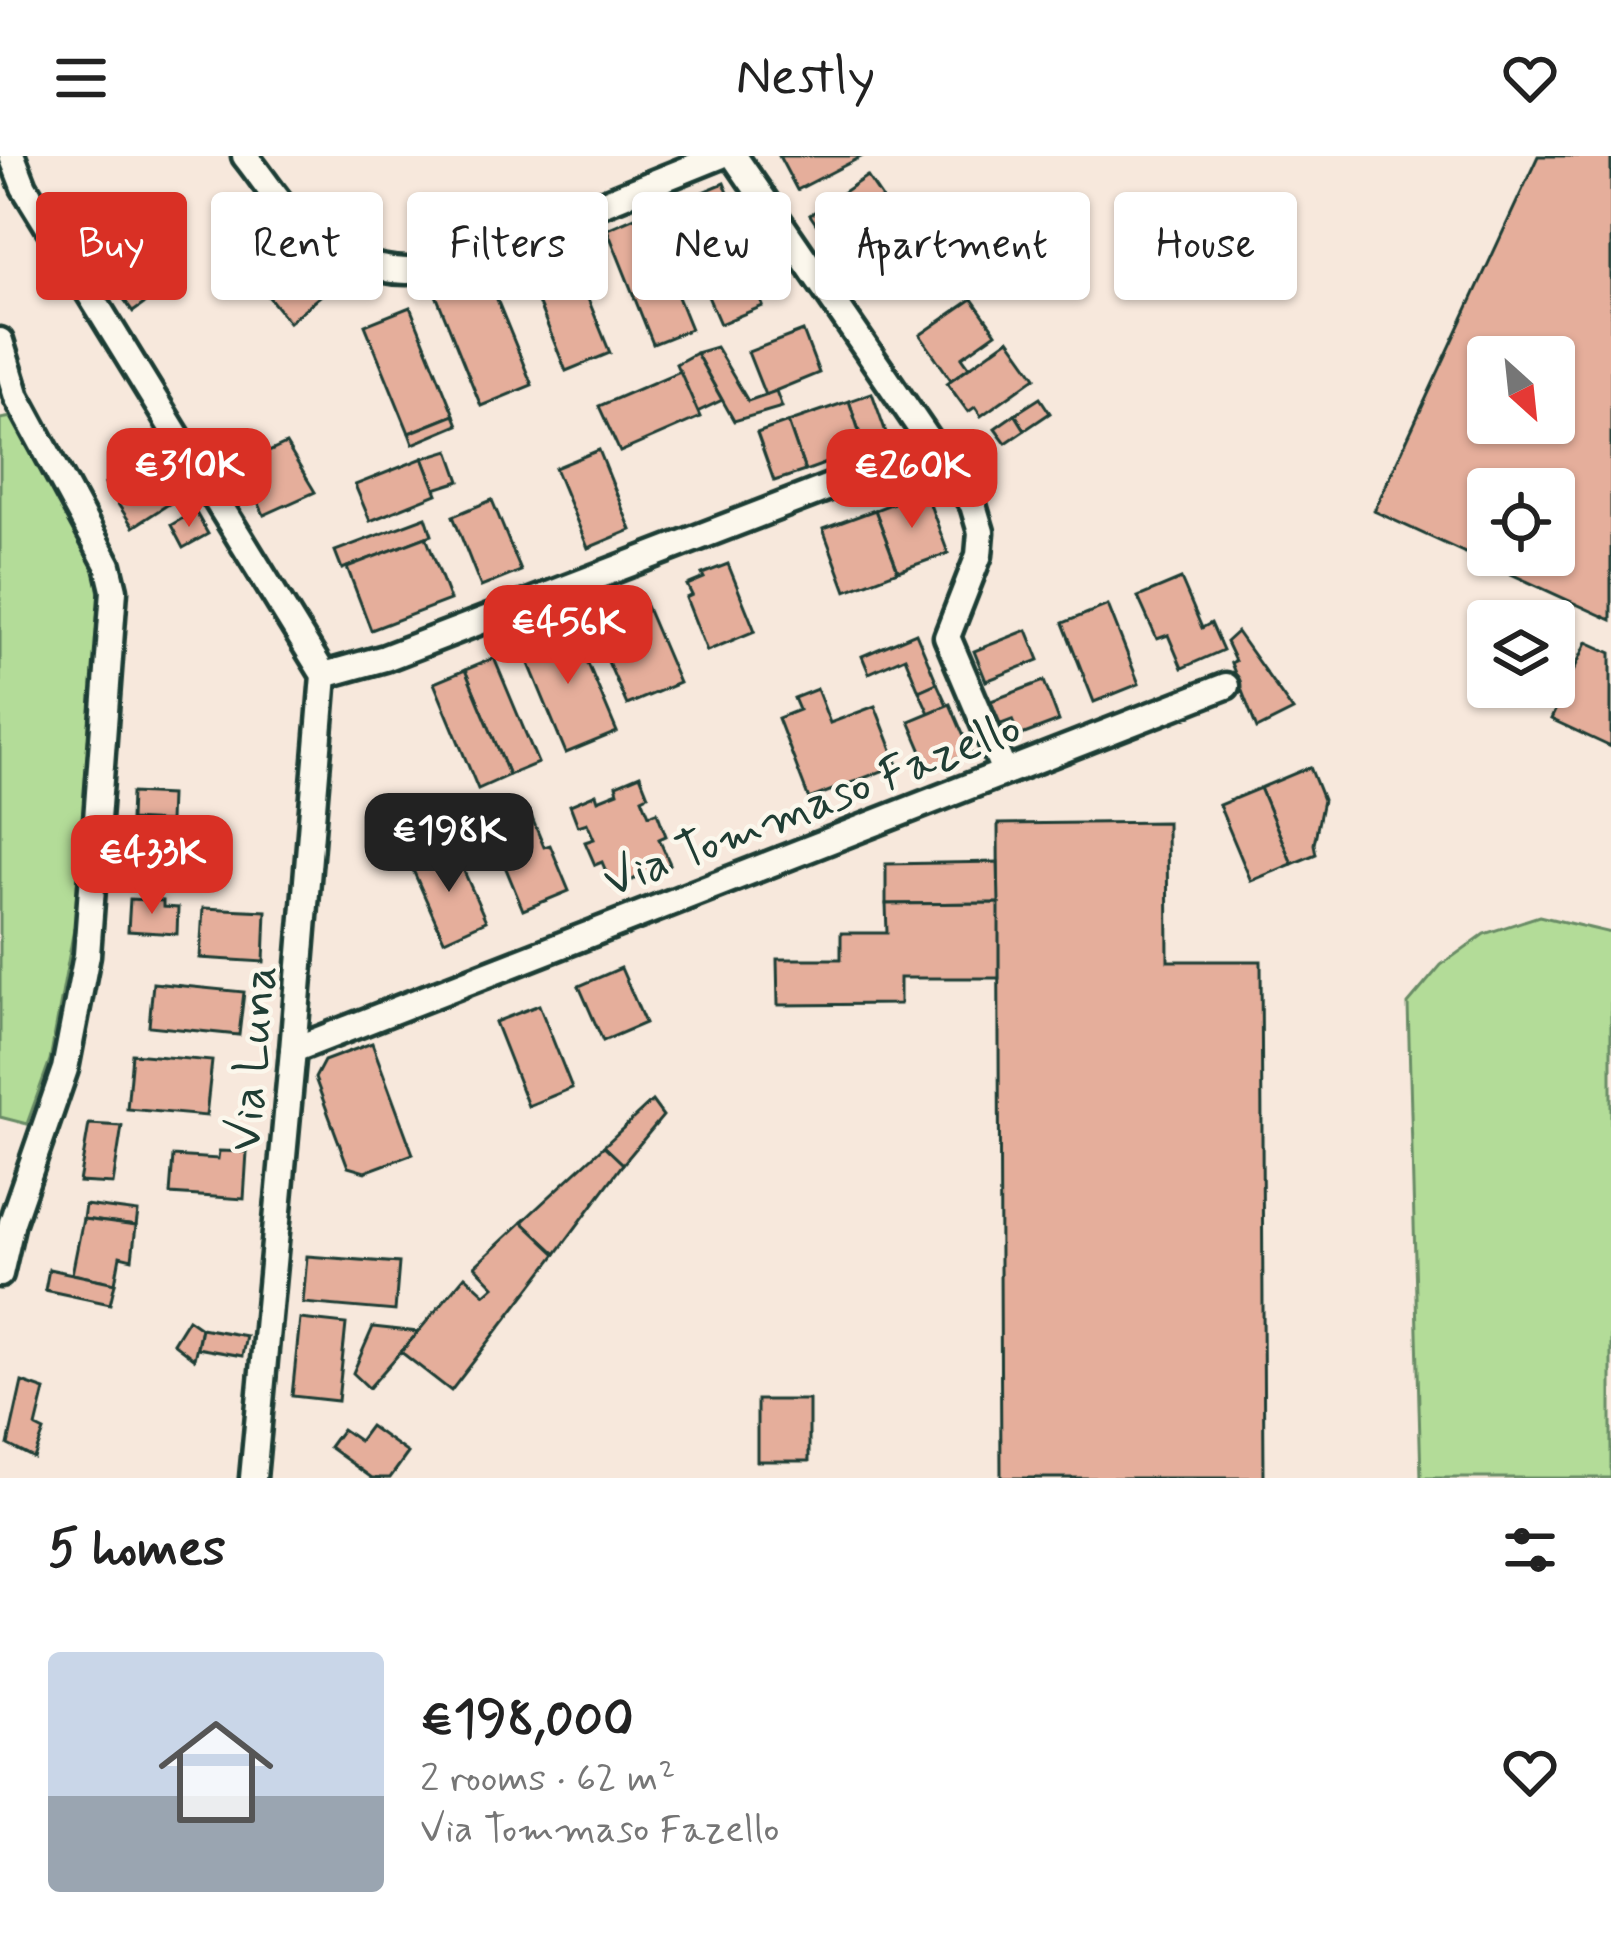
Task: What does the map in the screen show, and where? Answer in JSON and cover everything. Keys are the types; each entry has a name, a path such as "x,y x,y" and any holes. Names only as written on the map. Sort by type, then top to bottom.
{"street":[{"path":"12,156 33,202 324,675 385,658 932,447"},
{"path":"245,156 292,218 313,237 382,270 420,271 458,262 721,156"},
{"path":"734,156 973,505 981,532 974,571 947,637 1004,771"},
{"path":"0,341 9,398 108,565 114,590 87,956 56,1102 35,1148 0,1274"},
{"name":"Via Luna","path":"253,1478 324,675"},
{"name":"Via Tommaso Fazello","path":"293,1050 1226,686"}],"green space":[{"path":"12,417 95,569 100,602 76,918 50,1060 27,1124 0,1117 0,419"},
{"path":"1539,916 1611,933 1611,1478 1421,1478 1408,1004 1441,965 1484,934"}],"building":[{"path":"779,156 863,156 797,190"},
{"path":"1538,156 1611,156 1611,620 1515,576 1575,576 1575,468 1467,468 1467,554 1374,511"},
{"path":"867,176 878,192 844,192"},
{"path":"724,183 728,192 703,192"},
{"path":"632,218 632,292 608,232"},
{"path":"124,300 149,300 133,312"},
{"path":"271,300 315,300 289,322"},
{"path":"438,300 497,300 532,385 481,406"},
{"path":"537,300 588,300 610,353 566,371"},
{"path":"635,300 679,300 691,329 653,344"},
{"path":"710,300 761,300 763,306 720,324"},
{"path":"971,300 996,333 962,357 969,367 951,380 920,335"},
{"path":"410,307 454,415 409,433 365,325"},
{"path":"803,331 819,373 765,395 748,352"},
{"path":"1009,339 1036,377 981,416 975,407 968,412 947,383"},
{"path":"716,347 748,401 776,391 782,407 734,421 696,353"},
{"path":"696,353 722,400 697,412 676,364"},
{"path":"680,371 700,417 620,452 599,406"},
{"path":"872,393 889,441 865,449 849,401"},
{"path":"1040,398 1050,413 1025,430 1015,414"},
{"path":"849,401 865,449 805,471 788,422"},
{"path":"1015,414 1025,430 1006,443 995,428"},
{"path":"454,415 458,425 413,444 409,433"},
{"path":"788,422 805,471 774,481 757,433"},
{"path":"286,444 315,492 264,515 241,465"},
{"path":"449,450 460,481 435,489 423,458"},
{"path":"599,450 631,530 588,548 555,468"},
{"path":"148,458 175,500 133,527 105,484"},
{"path":"423,458 437,494 370,521 355,485"},
{"path":"925,491 948,553 898,571 875,510"},
{"path":"492,500 521,571 481,587 453,516"},
{"path":"875,510 898,571 846,591 823,529"},
{"path":"195,511 208,534 183,548 171,525"},
{"path":"426,517 432,535 342,569 335,551"},
{"path":"426,537 450,600 371,630 347,567"},
{"path":"728,564 755,631 707,651 686,598 692,595 687,585"},
{"path":"1181,579 1202,628 1211,623 1223,650 1182,668 1168,635 1157,639 1138,597"},
{"path":"641,594 679,683 627,705 588,616"},
{"path":"1108,605 1139,684 1094,702 1063,623"},
{"path":"570,621 617,732 566,753 520,642"},
{"path":"1027,630 1039,660 986,681 974,651"},
{"path":"1237,632 1293,711 1257,729 1226,642"},
{"path":"916,633 937,683 919,691 905,657 869,673 862,656"},
{"path":"1587,642 1611,653 1611,747 1551,719 1556,708 1575,708 1575,668"},
{"path":"494,658 538,763 509,775 465,670"},
{"path":"465,670 509,775 478,789 434,683"},
{"path":"1044,681 1059,721 1019,736 1012,720 999,725 991,701"},
{"path":"937,683 947,705 929,713 919,691"},
{"path":"817,689 830,723 875,706 898,765 809,799 778,718 799,710 794,698"},
{"path":"950,704 971,753 930,770 909,721"},
{"path":"1310,767 1323,800 1316,854 1292,864 1260,788"},
{"path":"640,775 648,795 642,798 649,815 657,812 666,836 659,839 670,864 613,888 602,862 595,865 585,842 594,839 587,823 578,826 570,805 596,794 598,800 618,792 616,785"},
{"path":"1260,788 1292,864 1251,881 1219,805"},
{"path":"131,793 170,795 169,822 130,820"},
{"path":"529,811 569,891 523,910 489,827"},
{"path":"436,815 447,854 419,867 396,833"},
{"path":"1167,822 1168,961 1261,961 1264,1478 1001,1478 998,824"},
{"path":"455,851 486,921 444,940 413,870"},
{"path":"186,860 203,862 201,885 166,883 168,866 186,868"},
{"path":"998,862 999,903 886,904 886,864"},
{"path":"130,899 163,901 163,907 178,908 177,934 128,931"},
{"path":"999,903 999,978 900,978 900,1004 778,1005 777,959 841,959 841,933 887,933 886,904"},
{"path":"203,908 266,911 264,962 200,958"},
{"path":"621,968 645,1023 603,1041 579,986"},
{"path":"153,983 244,992 239,1035 149,1026"},
{"path":"539,1005 572,1088 528,1106 495,1022"},
{"path":"372,1043 413,1154 365,1172 348,1167 315,1078 324,1061"},
{"path":"132,1054 212,1061 206,1116 127,1109"},
{"path":"652,1101 663,1116 623,1164 604,1146"},
{"path":"89,1124 122,1126 113,1184 79,1182"},
{"path":"604,1146 623,1164 556,1254 522,1222"},
{"path":"219,1151 247,1152 244,1199 170,1194 173,1156 218,1159"},
{"path":"85,1205 138,1212 136,1226 83,1219"},
{"path":"83,1219 136,1226 132,1259 120,1256 115,1283 72,1274"},
{"path":"522,1222 556,1254 451,1391 401,1352 465,1276 485,1294 494,1286 475,1266"},
{"path":"307,1256 399,1263 395,1311 303,1303"},
{"path":"49,1269 115,1283 110,1304 45,1290"},
{"path":"188,1319 201,1328 194,1359 173,1343"},
{"path":"300,1319 346,1324 338,1401 292,1396"},
{"path":"373,1327 418,1332 369,1388 353,1373"},
{"path":"201,1328 246,1336 242,1356 197,1348"},
{"path":"22,1382 45,1390 36,1427 44,1431 34,1458 8,1445"},
{"path":"757,1400 809,1400 809,1461 757,1461"},
{"path":"370,1426 408,1453 390,1478 372,1478 329,1447 342,1429 359,1441"}]}
